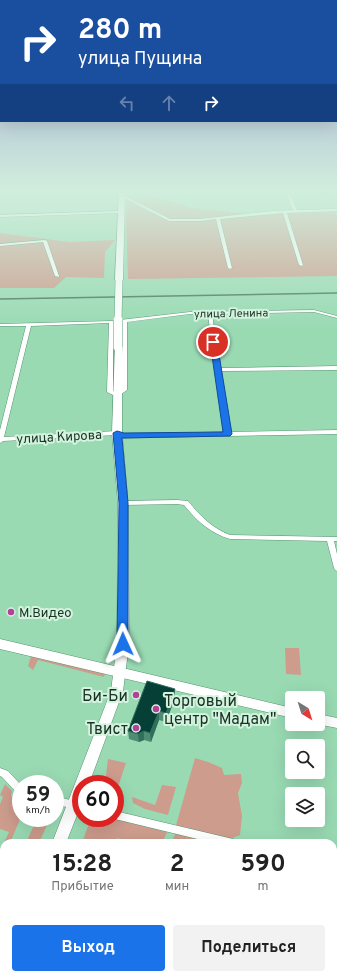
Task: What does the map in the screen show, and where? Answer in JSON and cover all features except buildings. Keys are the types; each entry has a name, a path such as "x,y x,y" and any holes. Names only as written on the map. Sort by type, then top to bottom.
{"main road":[{"path":"85,775 117,691 123,644 123,503 117,433 120,239"},
{"path":"0,644 285,710"},
{"path":"325,720 337,723"},
{"path":"61,839 72,816"}],"street":[{"path":"223,239 230,268"},
{"path":"293,239 301,265"},
{"path":"0,245 45,240 56,276"},
{"name":"улица Ленина","path":"0,325 111,322 190,313 314,311 337,317"},
{"path":"210,313 227,434"},
{"path":"111,322 110,392 117,395 124,390 124,320"},
{"path":"0,440 29,324"},
{"path":"217,370 337,368"},
{"name":"улица Кирова","path":"0,440 117,433 123,436 337,432"},
{"path":"123,503 177,502 186,504 195,516 206,526 219,534 230,537 334,539 337,568"},
{"path":"0,772 5,774 12,782"},
{"path":"124,817 216,839"}],"shaded area":[{"path":"0,239 44,239 70,242 115,240 105,252 104,278 66,277 54,288 0,288"},
{"path":"127,239 337,239 337,276 128,279"},
{"path":"285,648 299,648 301,675 286,674"},
{"path":"31,656 106,669 104,677 38,660 33,670 28,666"},
{"path":"195,758 222,768 224,775 241,774 242,783 238,793 242,816 240,835 229,839 173,839 177,830 175,829"},
{"path":"108,759 126,763 122,775 106,775"},
{"path":"5,784 12,791 12,827 17,827 12,839 6,839 9,832 0,829 0,804 3,797 0,795"},
{"path":"162,785 176,787 168,815 145,809 133,803 132,797 155,805"},
{"path":"124,820 169,828 164,839 83,839 88,827 124,827"},
{"path":"33,827 46,827 41,839 28,839"}],"railway":[{"path":"0,299 337,293"}],"place":[{"name":"М.Видео","path":"11,612"},
{"name":"Би-Би","path":"136,695"},
{"name":"Торговый центр \"Мадам\"","path":"156,709"},
{"name":"Твист","path":"136,728"}],"route":[{"path":"123,644 123,503 117,433 123,436 227,434 213,342"}]}
